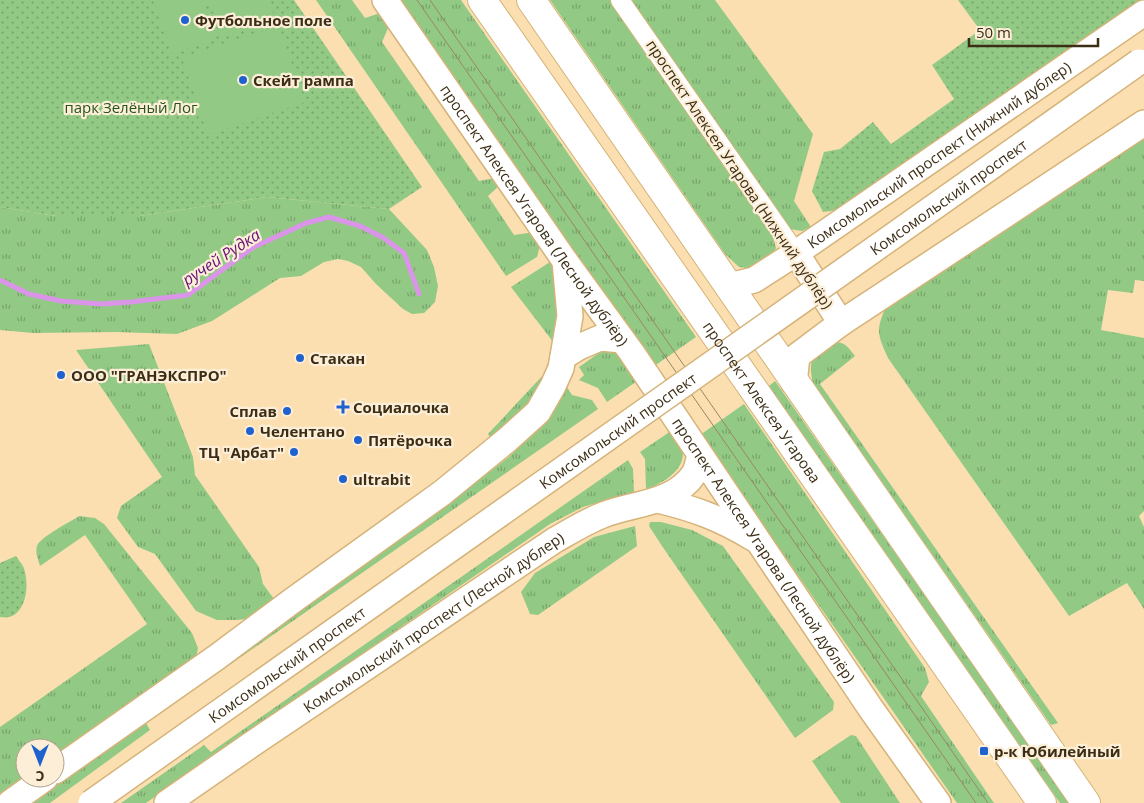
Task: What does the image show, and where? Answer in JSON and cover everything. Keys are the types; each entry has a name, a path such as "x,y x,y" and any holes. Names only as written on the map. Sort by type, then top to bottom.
{"main road":[{"name":"проспект Алексея Угарова","path":"482,0 1042,803"},
{"path":"531,0 1086,803"}],"street":[{"name":"проспект Алексея Угарова (Лесной дублёр)","path":"385,0 622,340 871,710 938,803"},
{"name":"проспект Алексея Угарова (Нижний дублёр)","path":"620,0 796,253 841,323"},
{"name":"Комсомольский проспект (Нижний дублер)","path":"729,286 754,280 796,253 1144,13"},
{"name":"Комсомольский проспект","path":"91,803 1142,61"},
{"path":"794,383 797,356 862,307 1144,123"},
{"path":"65,764 217,657 292,600 442,493 538,412 553,386 561,368 563,357 570,316 565,260"},
{"path":"563,357 579,347 600,338 622,340"},
{"name":"Комсомольский проспект (Лесной дублер)","path":"167,803 555,540 603,515 641,503 658,500 681,488 694,473 700,456"},
{"path":"658,500 704,513 727,522 757,540"},
{"path":"10,803 31,788"}],"green space":[{"name":"парк Зелёный Лог","path":"0,0 294,0 422,187 389,209 267,197 139,216 56,216 0,207"},
{"name":"Футбольное поле","path":"154,0 203,0 216,39 172,54"},
{"path":"209,0 269,0 275,20 222,38"},
{"path":"316,0 352,0 365,18 380,13 389,26 382,42 479,181 495,178 500,185 488,196 514,235 535,232 541,242 537,257 506,276"},
{"path":"397,0 461,0 696,337 653,367"},
{"path":"550,0 611,0 771,230 776,248 769,261 755,269 739,267 725,254"},
{"path":"630,0 715,0 813,134 794,201 811,227 802,231 789,229"},
{"path":"958,0 1143,0 839,210 823,212 812,191 824,152 840,149 873,122 891,144 954,99 932,65 980,30"},
{"name":"Скейт рампа","path":"279,26 305,102 208,135 182,58"},
{"path":"1144,139 1144,281 1135,280 1133,293 1108,290 1101,330 1144,338 1144,511 1139,516 1144,527 1144,609 1127,583 1069,616 888,358 880,338 879,328 886,307"},
{"path":"267,197 389,209 427,250 434,267 438,286 435,302 424,313 412,314 403,309 361,267 338,259 324,262 301,276 280,278 212,321 177,334 115,332 33,333 0,330 0,207 56,216 139,216"},
{"path":"550,262 560,284 557,347 511,287"},
{"path":"832,342 848,347 855,356 820,384 1058,723 1051,725 813,383 811,375 812,362 816,354"},
{"path":"149,344 193,457 195,475 259,567 263,584 277,603 255,618 217,620 196,611 155,554 138,547 117,518 121,506 162,477 76,350"},
{"path":"614,348 640,379 607,402 598,388 579,380 584,375 579,367 600,353"},
{"path":"546,372 531,404 491,439 488,434"},
{"path":"562,379 572,395 592,400 598,409 146,723 150,730 50,803 23,803 44,788 65,788 65,774 438,512 510,456 540,425"},
{"path":"775,381 1070,803 1060,803 769,386"},
{"path":"744,404 925,668 929,682 921,696 994,803 957,803 700,435"},
{"path":"671,431 682,448 683,456 681,463 666,479 646,489 645,459 640,452"},
{"path":"628,460 633,469 634,492 583,507 550,524 146,803 121,803 204,745 211,752"},
{"path":"79,516 95,518 104,524 192,633 198,648 196,657 65,755 65,738 15,738 15,787 0,801 0,727 147,624 85,535 40,566 36,551 37,546 49,534"},
{"path":"650,522 661,522 692,530 723,546 834,702 833,710 795,738 662,546 649,526"},
{"path":"635,526 637,546 538,615 530,614 521,592 535,573 594,537"},
{"path":"16,556 23,566 25,574 26,591 24,600 16,614 9,617 0,617 0,563"},
{"path":"851,735 856,736 900,803 841,803 812,761"}],"waterway":[{"name":"ручей Рудка","path":"0,280 29,294 61,301 101,304 188,295 252,248 306,223 329,217 360,226 382,237 404,253 419,294"}],"tram line":[{"path":"417,0 976,803"},
{"path":"430,0 988,803"}],"place":[{"name":"Футбольное поле","path":"185,20"},
{"name":"Скейт рампа","path":"243,80"},
{"name":"Стакан","path":"300,358"},
{"name":"ООО \"ГРАНЭКСПРО\"","path":"61,375"},
{"name":"Социалочка","path":"343,407"},
{"name":"Сплав","path":"287,411"},
{"name":"Челентано","path":"250,431"},
{"name":"Пятёрочка","path":"358,440"},
{"name":"ТЦ \"Арбат\"","path":"294,452"},
{"name":"ultrabit","path":"343,479"},
{"name":"р-к Юбилейный","path":"984,751"}]}
